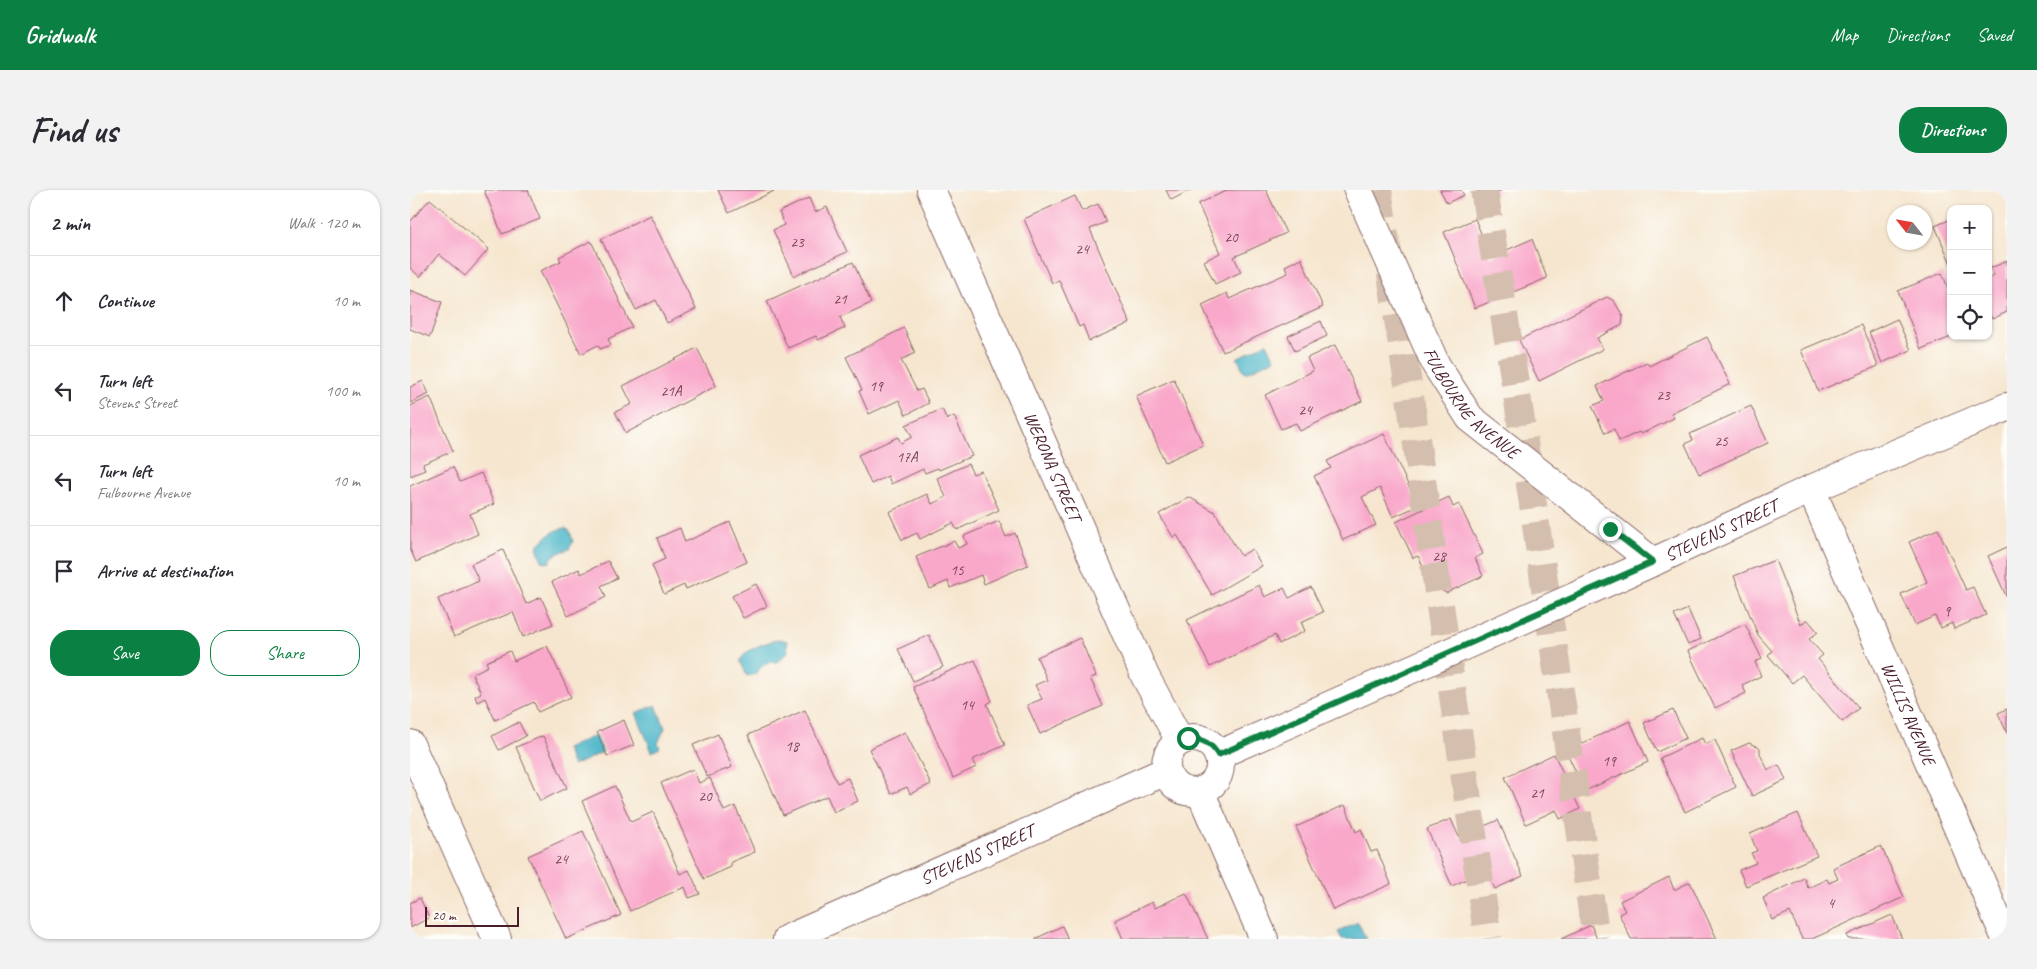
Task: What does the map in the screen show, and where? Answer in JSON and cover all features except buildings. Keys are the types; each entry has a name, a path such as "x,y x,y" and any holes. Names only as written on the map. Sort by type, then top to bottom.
{"street":[{"name":"WERONA STREET","path":"932,190 1145,676 1180,741"},
{"name":"FULBOURNE AVENUE","path":"1358,190 1436,365 1470,418 1653,562"},
{"name":"STEVENS STREET","path":"1218,755 1653,562 1811,489 2007,407"},
{"name":"WILLIS AVENUE","path":"1811,489 2006,939"},
{"path":"1188,738 1206,742 1213,747 1218,755 1219,773 1208,788 1191,793 1183,791 1175,786 1166,771 1165,762 1168,754 1172,746 1180,741 1188,738"},
{"path":"410,744 496,939"},
{"name":"STEVENS STREET","path":"787,939 1166,771"},
{"path":"1200,791 1264,939"}],"water":[{"path":"1267,343 1275,359 1245,373 1237,358"},
{"path":"565,528 570,531 573,542 569,549 555,555 549,563 542,561 537,547 549,535"},
{"path":"780,639 787,641 788,652 777,662 767,663 756,674 747,676 740,661 743,656 757,646"},
{"path":"656,705 665,728 658,743 660,748 652,752 636,713"},
{"path":"596,735 603,752 573,766 566,749"},
{"path":"1358,922 1366,939 1342,939 1338,932"}],"tunnel":[{"path":"1378,190 1410,397 1488,939"},
{"path":"1484,190 1519,408 1596,939"}],"route":[{"path":"1188,738 1198,738 1206,742 1213,747 1218,755 1653,562 1610,529"}]}
